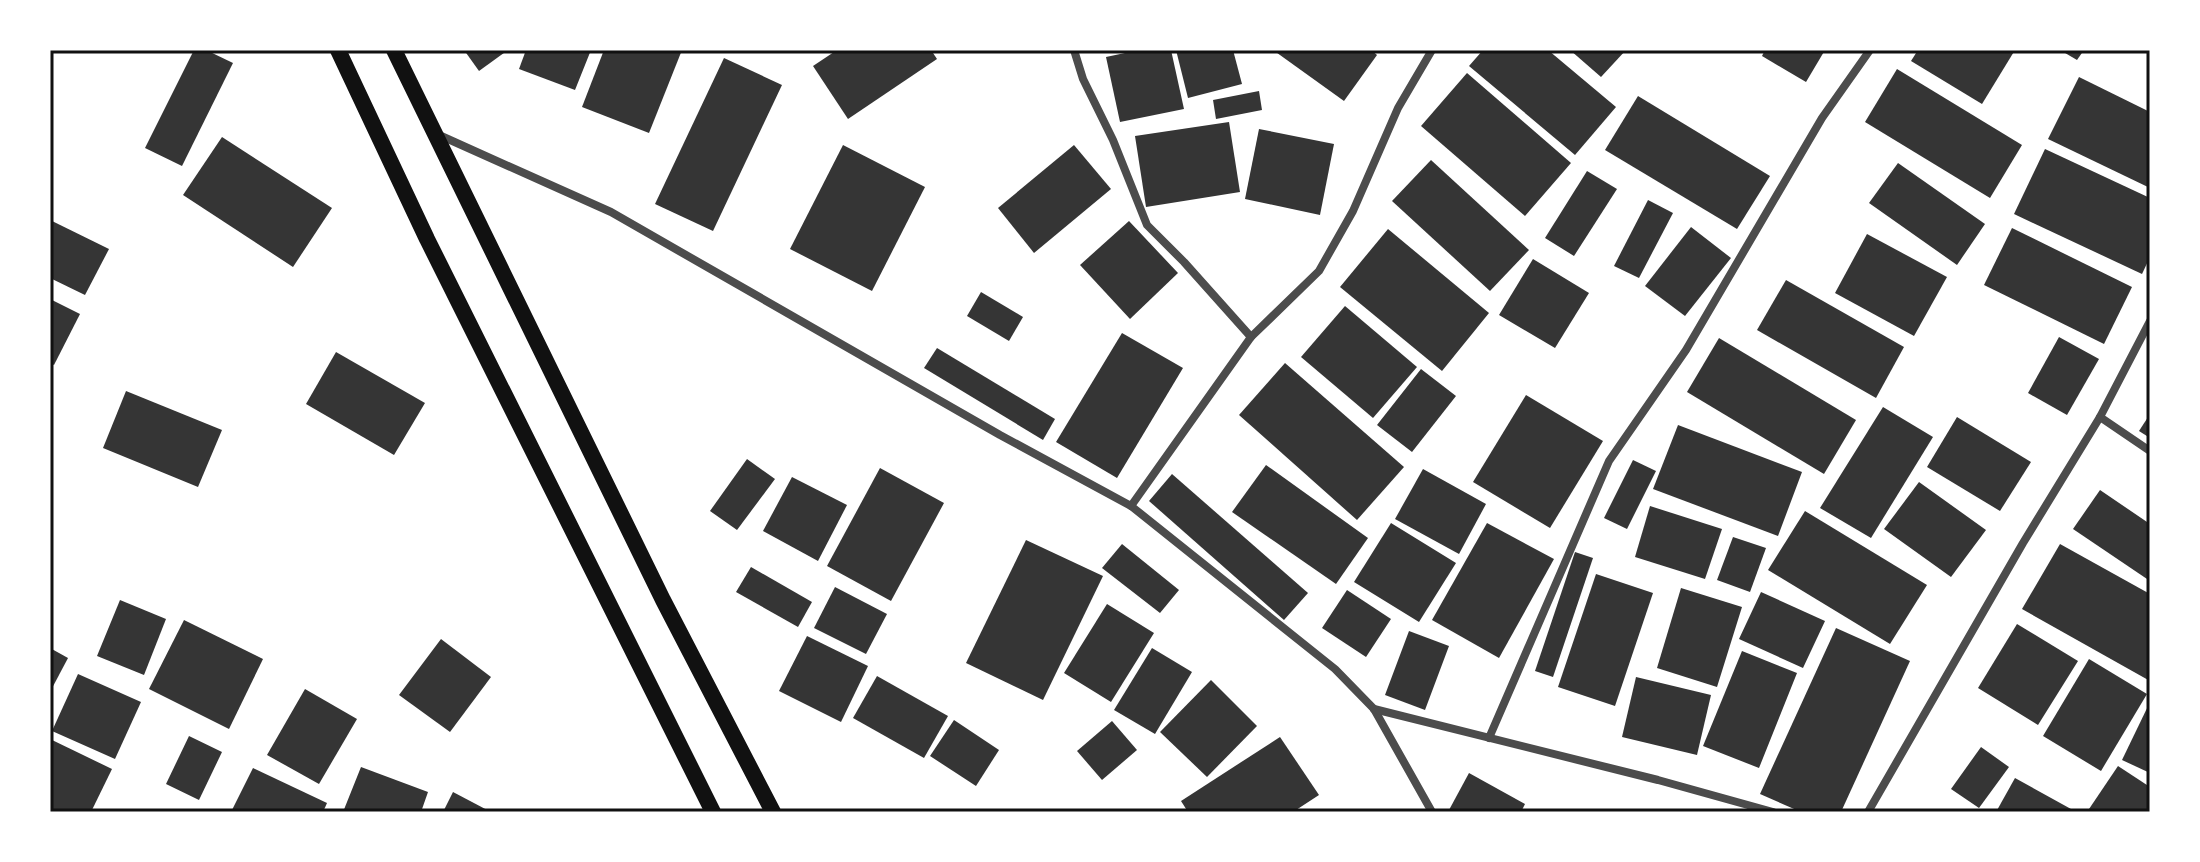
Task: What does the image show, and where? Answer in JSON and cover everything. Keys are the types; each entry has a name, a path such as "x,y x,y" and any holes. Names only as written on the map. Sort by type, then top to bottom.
{"main road":[{"path":"338,50 427,239 713,812"},
{"path":"394,50 663,600 773,812"}],"street":[{"path":"1074,50 1083,79 1113,140 1147,225 1251,337"},
{"path":"1131,506 1251,337 1319,271 1353,211 1398,108 1432,50"},
{"path":"1489,738 1609,461 1686,350 1822,118 1870,50"},
{"path":"435,133 611,212 1000,435 1131,506 1335,669 1374,709 1432,812"},
{"path":"1868,812 2023,543 2100,417 2150,321"},
{"path":"2100,417 2150,451"},
{"path":"1374,709 1773,812"}],"building":[{"path":"194,50 206,50 233,63 182,166 145,148"},
{"path":"464,50 508,50 479,71"},
{"path":"526,50 591,50 575,90 519,69"},
{"path":"604,50 682,50 649,133 582,107"},
{"path":"837,50 931,50 937,59 848,119 813,66"},
{"path":"1139,50 1171,50 1184,109 1120,122 1106,57"},
{"path":"1176,50 1233,50 1242,84 1188,98"},
{"path":"1273,50 1371,50 1377,55 1344,101"},
{"path":"1483,50 1548,50 1616,107 1575,155 1469,66"},
{"path":"1570,50 1626,50 1601,77"},
{"path":"1765,50 1825,50 1806,82 1762,56"},
{"path":"1918,50 2015,50 1982,104 1911,61"},
{"path":"2060,50 2084,50 2077,60"},
{"path":"724,58 782,85 713,231 655,204"},
{"path":"1897,69 2022,145 1990,198 1865,122"},
{"path":"1467,73 1571,163 1525,216 1421,126"},
{"path":"2079,77 2150,112 2150,188 2048,139"},
{"path":"1259,91 1262,110 1216,119 1213,100"},
{"path":"1638,96 1770,176 1737,229 1605,150"},
{"path":"1229,122 1240,192 1146,207 1135,136"},
{"path":"1259,129 1334,144 1320,215 1245,199"},
{"path":"222,137 332,208 293,267 183,195"},
{"path":"843,145 925,187 872,291 790,249"},
{"path":"1074,145 1111,189 1034,253 998,208"},
{"path":"2045,149 2150,198 2150,257 2142,274 2014,214"},
{"path":"1431,160 1529,250 1490,291 1392,201"},
{"path":"1898,163 1985,224 1957,265 1869,203"},
{"path":"1587,171 1617,189 1574,256 1545,238"},
{"path":"1648,200 1673,213 1639,278 1614,266"},
{"path":"50,220 109,249 85,295 50,278"},
{"path":"1129,221 1178,273 1130,319 1080,265"},
{"path":"1691,227 1731,258 1685,316 1645,286"},
{"path":"2012,228 2132,287 2104,344 1984,285"},
{"path":"1388,229 1489,313 1442,371 1340,287"},
{"path":"1867,234 1947,277 1914,336 1835,293"},
{"path":"1533,259 1589,293 1555,348 1499,315"},
{"path":"1786,280 1904,347 1876,398 1757,330"},
{"path":"981,292 1023,317 1009,341 967,316"},
{"path":"50,299 80,314 54,365 50,363"},
{"path":"1345,306 1417,367 1373,418 1301,357"},
{"path":"1122,333 1183,368 1117,478 1056,442"},
{"path":"2059,337 2099,359 2067,415 2028,393"},
{"path":"1719,338 1856,420 1824,474 1687,392"},
{"path":"937,348 1055,419 1043,440 924,368"},
{"path":"336,352 425,403 394,455 306,404"},
{"path":"1285,363 1404,467 1357,520 1239,415"},
{"path":"1421,369 1456,396 1412,452 1377,425"},
{"path":"126,391 222,430 198,487 103,448"},
{"path":"1526,395 1603,441 1550,528 1473,482"},
{"path":"1883,407 1933,437 1871,538 1820,508"},
{"path":"2150,414 2150,438 2139,431"},
{"path":"1957,417 2031,462 2000,511 1927,467"},
{"path":"1678,425 1802,472 1778,536 1653,489"},
{"path":"747,459 775,479 737,530 710,511"},
{"path":"1633,460 1656,471 1627,529 1604,518"},
{"path":"1266,465 1368,538 1336,584 1232,512"},
{"path":"880,468 944,503 891,601 827,566"},
{"path":"1423,469 1486,504 1459,554 1395,519"},
{"path":"1172,474 1308,593 1284,620 1149,501"},
{"path":"792,477 847,505 818,561 763,531"},
{"path":"1919,482 1986,530 1951,577 1884,529"},
{"path":"2100,490 2150,524 2150,581 2073,529"},
{"path":"1650,506 1722,529 1705,579 1635,557"},
{"path":"1805,511 1927,585 1890,644 1768,570"},
{"path":"1391,523 1456,563 1419,622 1354,582"},
{"path":"1487,523 1554,559 1499,658 1432,620"},
{"path":"1733,537 1766,548 1750,592 1717,580"},
{"path":"1026,540 1103,576 1043,700 966,663"},
{"path":"1122,544 1179,590 1160,613 1102,568"},
{"path":"2060,544 2150,594 2150,681 2022,609"},
{"path":"1575,552 1593,558 1553,677 1535,671"},
{"path":"751,567 812,602 798,627 736,592"},
{"path":"1596,574 1653,593 1615,706 1558,687"},
{"path":"835,587 887,614 866,654 814,628"},
{"path":"1681,588 1742,607 1717,687 1657,668"},
{"path":"1347,590 1391,619 1366,657 1322,628"},
{"path":"1761,592 1825,621 1803,668 1739,639"},
{"path":"120,600 166,619 144,675 97,656"},
{"path":"1107,604 1154,633 1111,702 1064,673"},
{"path":"184,620 263,659 229,729 149,689"},
{"path":"2017,624 2078,661 2038,725 1978,688"},
{"path":"1836,628 1910,661 1841,812 1801,812 1760,794"},
{"path":"1409,631 1449,646 1425,710 1385,695"},
{"path":"807,636 868,666 841,722 779,691"},
{"path":"441,639 491,677 450,732 399,695"},
{"path":"50,648 68,658 50,692"},
{"path":"1152,648 1192,672 1155,734 1114,710"},
{"path":"1742,651 1797,673 1759,768 1703,746"},
{"path":"2089,659 2147,694 2101,771 2043,736"},
{"path":"78,674 141,702 115,759 52,731"},
{"path":"877,676 948,716 924,758 853,718"},
{"path":"1636,677 1711,695 1697,755 1622,737"},
{"path":"1211,680 1257,726 1207,777 1160,732"},
{"path":"305,689 357,719 319,784 267,755"},
{"path":"2150,702 2150,773 2122,760"},
{"path":"954,720 999,750 976,786 930,756"},
{"path":"1112,721 1137,750 1102,780 1077,751"},
{"path":"189,736 222,752 199,800 166,784"},
{"path":"1280,737 1319,795 1293,812 1188,812 1181,801"},
{"path":"50,739 112,769 91,812 50,812"},
{"path":"1981,747 2009,767 1979,808 1951,789"},
{"path":"2118,766 2150,787 2150,812 2087,812"},
{"path":"361,767 428,792 421,812 343,812"},
{"path":"253,768 327,803 323,812 231,812"},
{"path":"1469,773 1525,804 1521,812 1449,810"},
{"path":"2015,778 2071,809 2069,812 1996,812"},
{"path":"453,792 491,812 443,812"}]}
